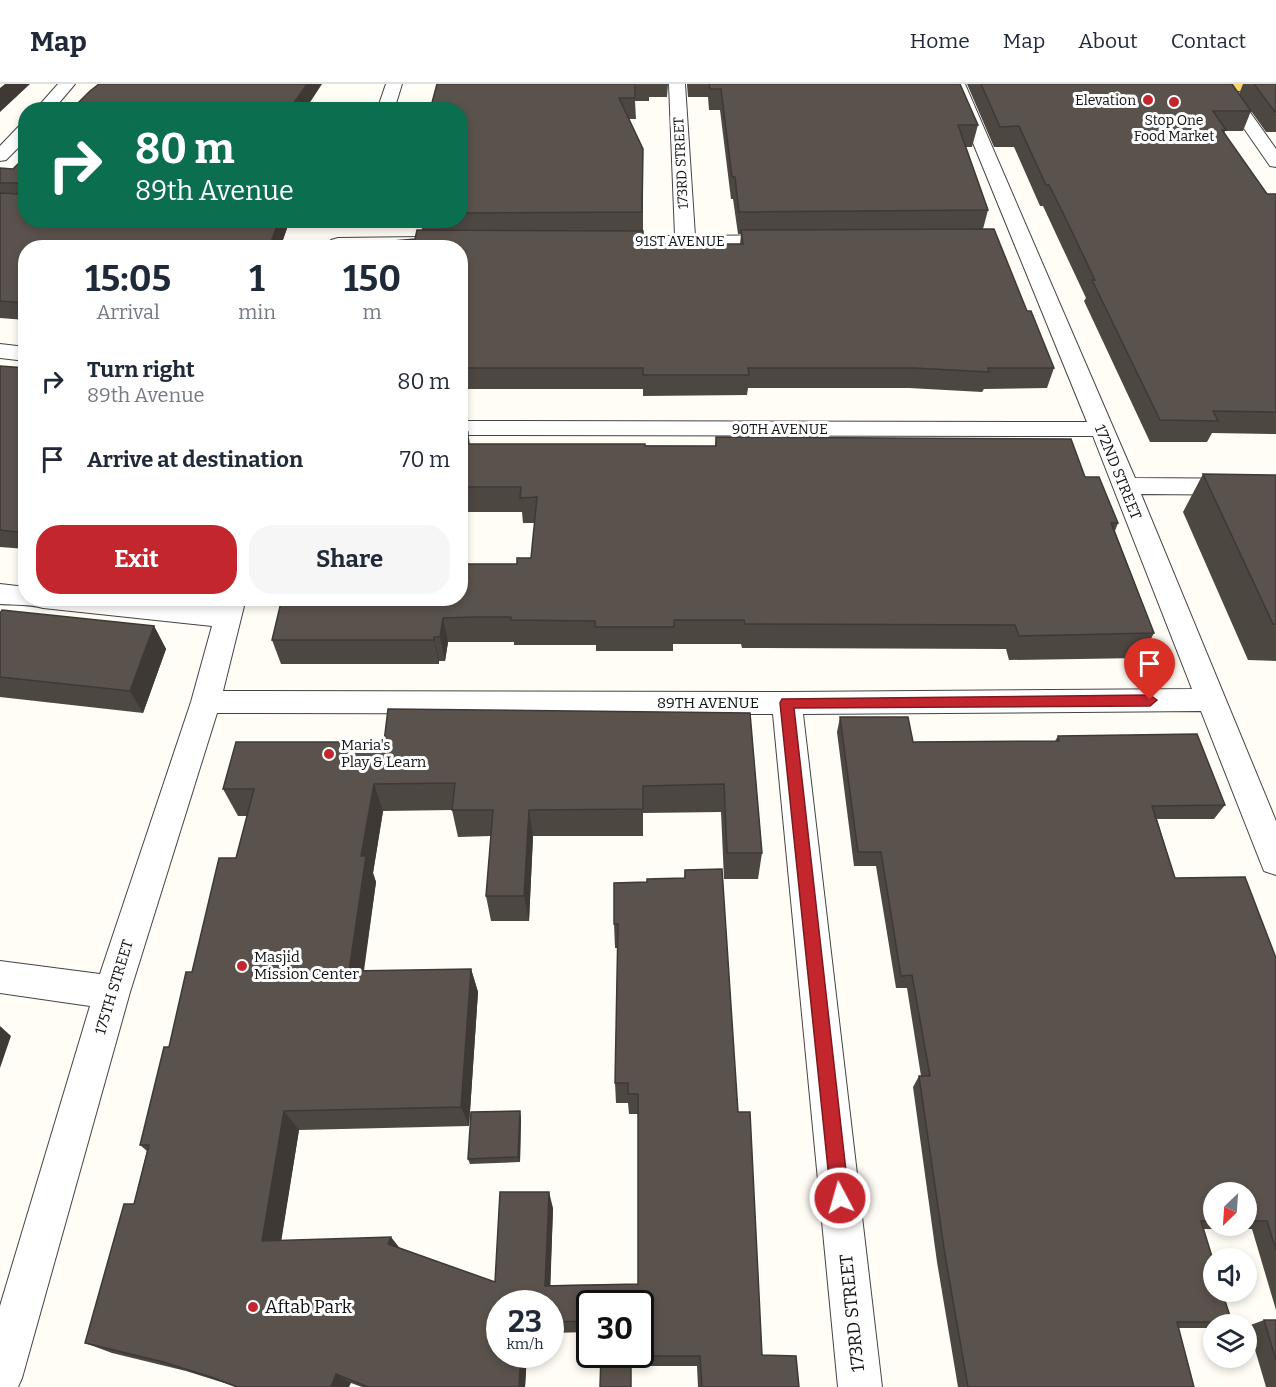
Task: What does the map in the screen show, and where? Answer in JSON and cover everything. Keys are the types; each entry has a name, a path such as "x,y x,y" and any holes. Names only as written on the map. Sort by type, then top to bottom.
{"main road":[{"path":"1190,84 1276,88"}],"street":[{"path":"50,102 67,84"},
{"path":"388,102 394,84"},
{"name":"173RD STREET","path":"677,84 686,241"},
{"name":"172ND STREET","path":"957,84 1012,241 1100,429 1276,861"},
{"path":"1222,86 1276,162"},
{"path":"0,156 18,137"},
{"name":"91ST AVENUE","path":"578,242 801,241"},
{"path":"0,351 18,353"},
{"name":"90TH AVENUE","path":"468,429 1100,429"},
{"path":"1124,486 1276,487"},
{"path":"0,594 18,596"},
{"path":"193,606 230,608"},
{"name":"175TH STREET","path":"0,1378 112,992 206,702 230,608"},
{"name":"89TH AVENUE","path":"206,702 787,703 1210,700"},
{"name":"173RD STREET","path":"787,703 860,1387"},
{"path":"0,977 112,992"}],"building":[{"path":"99,84 307,84 295,102 79,102"},
{"path":"437,84 635,84 635,98 619,98 643,149 642,212 468,213 468,102 432,102"},
{"path":"709,84 960,84 978,125 958,125 988,210 739,212 735,177 732,177 721,89 710,89"},
{"path":"981,84 1232,84 1251,111 1213,111 1226,130 1222,130 1267,194 1276,194 1276,412 1213,411 1218,421 1160,420 1092,280 1095,280 1063,213 1049,185 1046,185 1019,126 1000,127"},
{"path":"1254,84 1276,84 1276,112 1275,112"},
{"path":"18,164 18,183 0,183 0,168 13,169"},
{"path":"0,193 18,194 18,228 276,228 272,240 18,240 18,302 0,301"},
{"path":"994,229 1027,311 1031,311 1054,368 988,368 989,372 914,368 748,368 749,375 643,375 643,368 468,368 468,240 404,240 415,239 417,230 643,231 643,244 743,244 741,230"},
{"path":"0,366 18,367 18,532 0,530"},
{"path":"716,437 1071,439 1085,477 1099,477 1118,523 1111,523 1154,633 1019,636 1015,625 745,624 744,620 674,620 674,627 595,627 595,621 475,617 443,618 440,637 434,637 434,640 272,640 280,606 468,606 468,564 517,564 517,558 531,558 537,497 520,498 521,487 468,487 468,444 716,446"},
{"path":"1203,474 1276,475 1276,624 1273,624"},
{"path":"2,610 154,626 130,691 0,677 0,613"},
{"path":"388,709 750,713 762,853 727,853 724,784 643,786 643,809 529,810 524,896 486,896 493,810 452,810 455,783 374,784 361,856 366,856 349,971 471,969 461,1107 284,1111 262,1241 391,1237 388,1244 495,1282 500,1192 549,1192 545,1286 638,1284 638,1094 628,1094 628,1083 615,1083 618,924 614,924 614,883 685,878 685,870 722,869 738,1112 750,1112 762,1355 796,1356 799,1387 702,1387 700,1356 654,1356 654,1290 576,1290 576,1321 564,1322 564,1290 486,1290 486,1368 520,1368 519,1387 368,1387 336,1374 331,1387 237,1387 163,1362 85,1343 124,1204 134,1204 149,1145 140,1145 164,1047 169,1047 186,972 192,972 219,858 236,858 254,789 223,789 236,742 384,742"},
{"path":"840,717 908,717 913,742 1059,741 1058,736 1197,734 1225,805 1152,806 1175,878 1245,877 1276,958 1276,1250 1267,1221 1257,1221 1257,1182 1203,1182 1203,1221 1201,1221 1203,1236 1206,1236 1209,1248 1203,1248 1203,1302 1225,1302 1229,1314 1203,1314 1203,1322 1177,1322 1194,1387 968,1387 945,1255 919,1076 930,1076 912,975 901,976 881,852 858,852"},
{"path":"520,1111 518,1157 468,1159 471,1112"},
{"path":"1264,1320 1276,1320 1276,1360"},
{"path":"601,1368 631,1368 631,1387 600,1387"}],"place":[{"name":"Elevation","path":"1148,100"},
{"name":"Stop One Food Market","path":"1174,102"},
{"name":"Maria's Play & Learn","path":"329,754"},
{"name":"Masjid Mission Center","path":"242,966"},
{"name":"Aftab Park","path":"253,1307"}],"route":[{"path":"840,1198 787,703 1150,700"}]}
